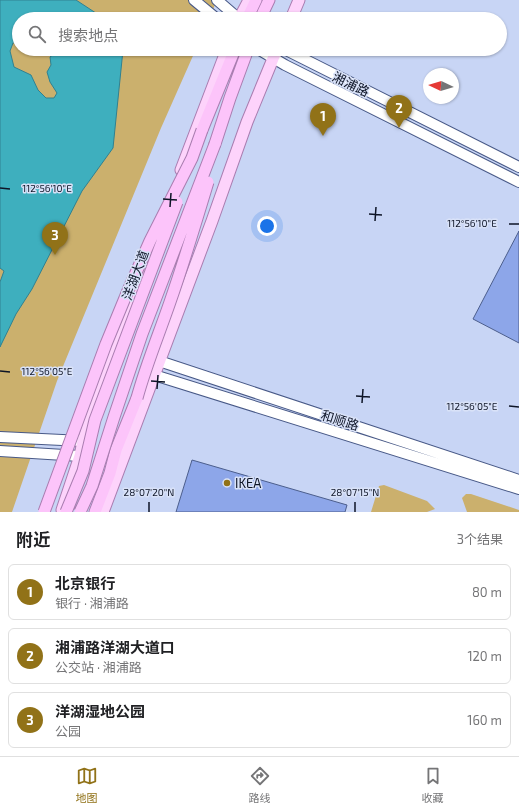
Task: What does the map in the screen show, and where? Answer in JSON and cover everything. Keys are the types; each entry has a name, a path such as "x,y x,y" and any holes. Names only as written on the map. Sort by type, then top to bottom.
{"highway":[{"path":"250,12 256,0"},
{"path":"263,12 268,0"},
{"name":"洋湖大道","path":"66,512 83,471 95,420 167,229 202,130 231,56"},
{"path":"80,512 92,486 142,334 215,144 245,56"},
{"path":"44,512 103,351 153,235 192,158 202,130"},
{"path":"95,512 110,473 116,450 137,398 145,368 194,233 210,176 215,144"}],"main road":[{"path":"194,0 209,12"},
{"path":"217,0 231,12"},
{"path":"243,12 249,0"},
{"path":"294,12 299,0"},
{"path":"62,512 80,456 92,409 224,56"},
{"path":"103,512 209,229 247,122 274,56"},
{"name":"湘浦路","path":"279,56 519,182"},
{"name":"湘浦路","path":"298,56 519,167"},
{"name":"和顺路","path":"159,361 519,480"},
{"name":"和顺路","path":"154,376 519,489"},
{"path":"0,437 83,441"},
{"path":"0,451 80,456"}],"shaded area":[{"path":"0,0 217,0 212,12 12,12 12,56 193,56 161,128 57,381 12,512 0,512"},
{"path":"0,0 76,0 94,12 12,12 12,46 10,51 14,67 31,75 38,90 46,98 54,98 57,93 50,82 47,72 51,65 50,57 51,56 122,56 113,148 82,191 32,289 16,314 0,347 0,282 4,271 0,268"},
{"path":"384,485 427,501 435,509 427,512 371,512 379,486"},
{"path":"466,494 471,494 519,510 519,512 467,512 462,498"}],"building":[{"path":"519,231 519,343 473,319"},
{"name":"IKEA","path":"192,460 347,505 345,512 176,512"}],"place":[{"name":"湘浦路洋湖大道口","path":"399,128"},
{"name":"北京银行","path":"323,136"},
{"name":"洋湖湿地公园","path":"55,255"},
{"name":"IKEA","path":"227,483"}]}
